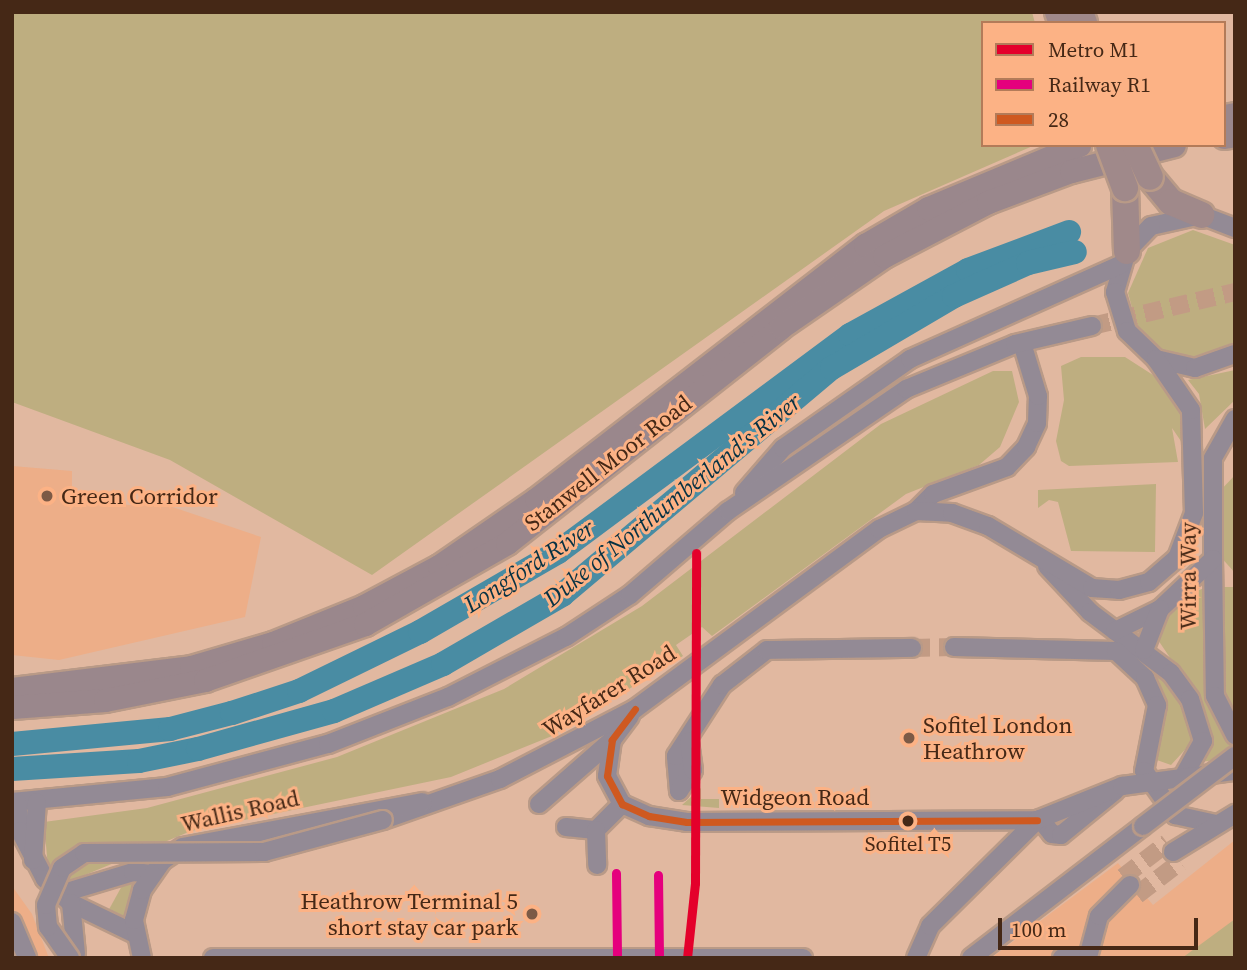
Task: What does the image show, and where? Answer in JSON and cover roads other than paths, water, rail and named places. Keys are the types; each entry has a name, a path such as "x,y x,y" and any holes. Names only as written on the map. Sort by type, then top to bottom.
{"highway":[{"path":"1110,147 1125,188 1123,258"},
{"path":"1136,147 1150,177 1171,202 1201,215"}],"main road":[{"name":"Stanwell Moor Road","path":"12,690 191,667 272,643 364,606 439,566 536,499 784,302 884,233 991,179 1074,147"},
{"name":"Stanwell Moor Road","path":"12,706 105,700 205,680 365,624 507,542 781,327 884,256 1011,193 1167,147"}],"street":[{"path":"728,511 783,448 861,390 955,336 1123,258 1166,219 1201,215 1234,226"},
{"path":"916,511 971,519 1041,558 1079,583 1119,590 1166,571 1187,543 1194,513 1191,410 1156,359 1121,318 1123,258"},
{"path":"135,934 66,899 33,860 17,821 15,802 37,802 167,787 397,719 566,636 630,595 728,511 906,390 1022,343 1091,327"},
{"name":"Wayfarer Road","path":"75,957 48,927 46,905 62,868 84,853 264,852 383,820 437,802 557,753 635,709 879,529 916,511 933,494 1007,467 1026,447 1039,409 1022,343"},
{"path":"1156,359 1195,368 1235,354"},
{"name":"Wirra Way","path":"1235,419 1213,458 1215,696 1235,735"},
{"path":"1041,558 1060,586 1171,673 1200,721 1201,749 1185,775"},
{"path":"1115,631 1160,609 1213,559"},
{"path":"1182,590 1213,586"},
{"path":"1144,650 1160,609"},
{"path":"954,648 1106,647 1137,668 1157,705 1143,764 1149,780 1175,815 1216,824"},
{"path":"666,820 679,790 689,741 722,685 767,650 912,648"},
{"path":"539,804 612,740 635,709"},
{"path":"597,865 596,830 622,804 607,776 612,740"},
{"path":"971,958 1235,756"},
{"path":"908,958 918,951 930,926 1039,820 1122,786 1185,775 1235,771"},
{"path":"1039,820 1052,835 1061,835 1122,786"},
{"name":"Wallis Road","path":"143,956 135,934 136,908 152,874 183,847 401,801 437,802"},
{"path":"33,860 37,802"},
{"name":"Widgeon Road","path":"622,804 666,820 1039,820"},
{"path":"1173,852 1192,837 1235,814"},
{"path":"566,827 596,830"},
{"path":"66,899 133,872 152,874"},
{"path":"1062,958 1088,957 1095,927 1109,907 1130,886"},
{"path":"66,899 75,957"},
{"path":"12,922 27,958"},
{"path":"213,958 803,958"}],"waterway":[{"name":"Longford River","path":"12,744 170,729 232,713 299,691 420,632 558,552 850,335 968,270 1069,232"},
{"name":"Duke of Northumberland's River","path":"12,769 139,761 198,749 334,711 443,664 562,595 832,368 954,296 1028,263 1075,252"}],"tunnel":[{"path":"1092,326 1235,292"},
{"path":"912,648 954,647"},
{"path":"1123,877 1167,843"},
{"path":"1137,895 1180,862"}],"metro line":[{"name":"M1","path":"687,958 695,883 696,553"}],"rail line":[{"name":"R1","path":"616,873 617,958"},
{"name":"R1","path":"658,875 659,958"}],"place":[{"name":"Green Corridor","path":"47,496"},
{"name":"Sofitel London Heathrow","path":"909,738"},
{"name":"Sofitel T5","path":"908,821"},
{"name":"Heathrow Terminal 5 short stay car park","path":"532,914"}]}
